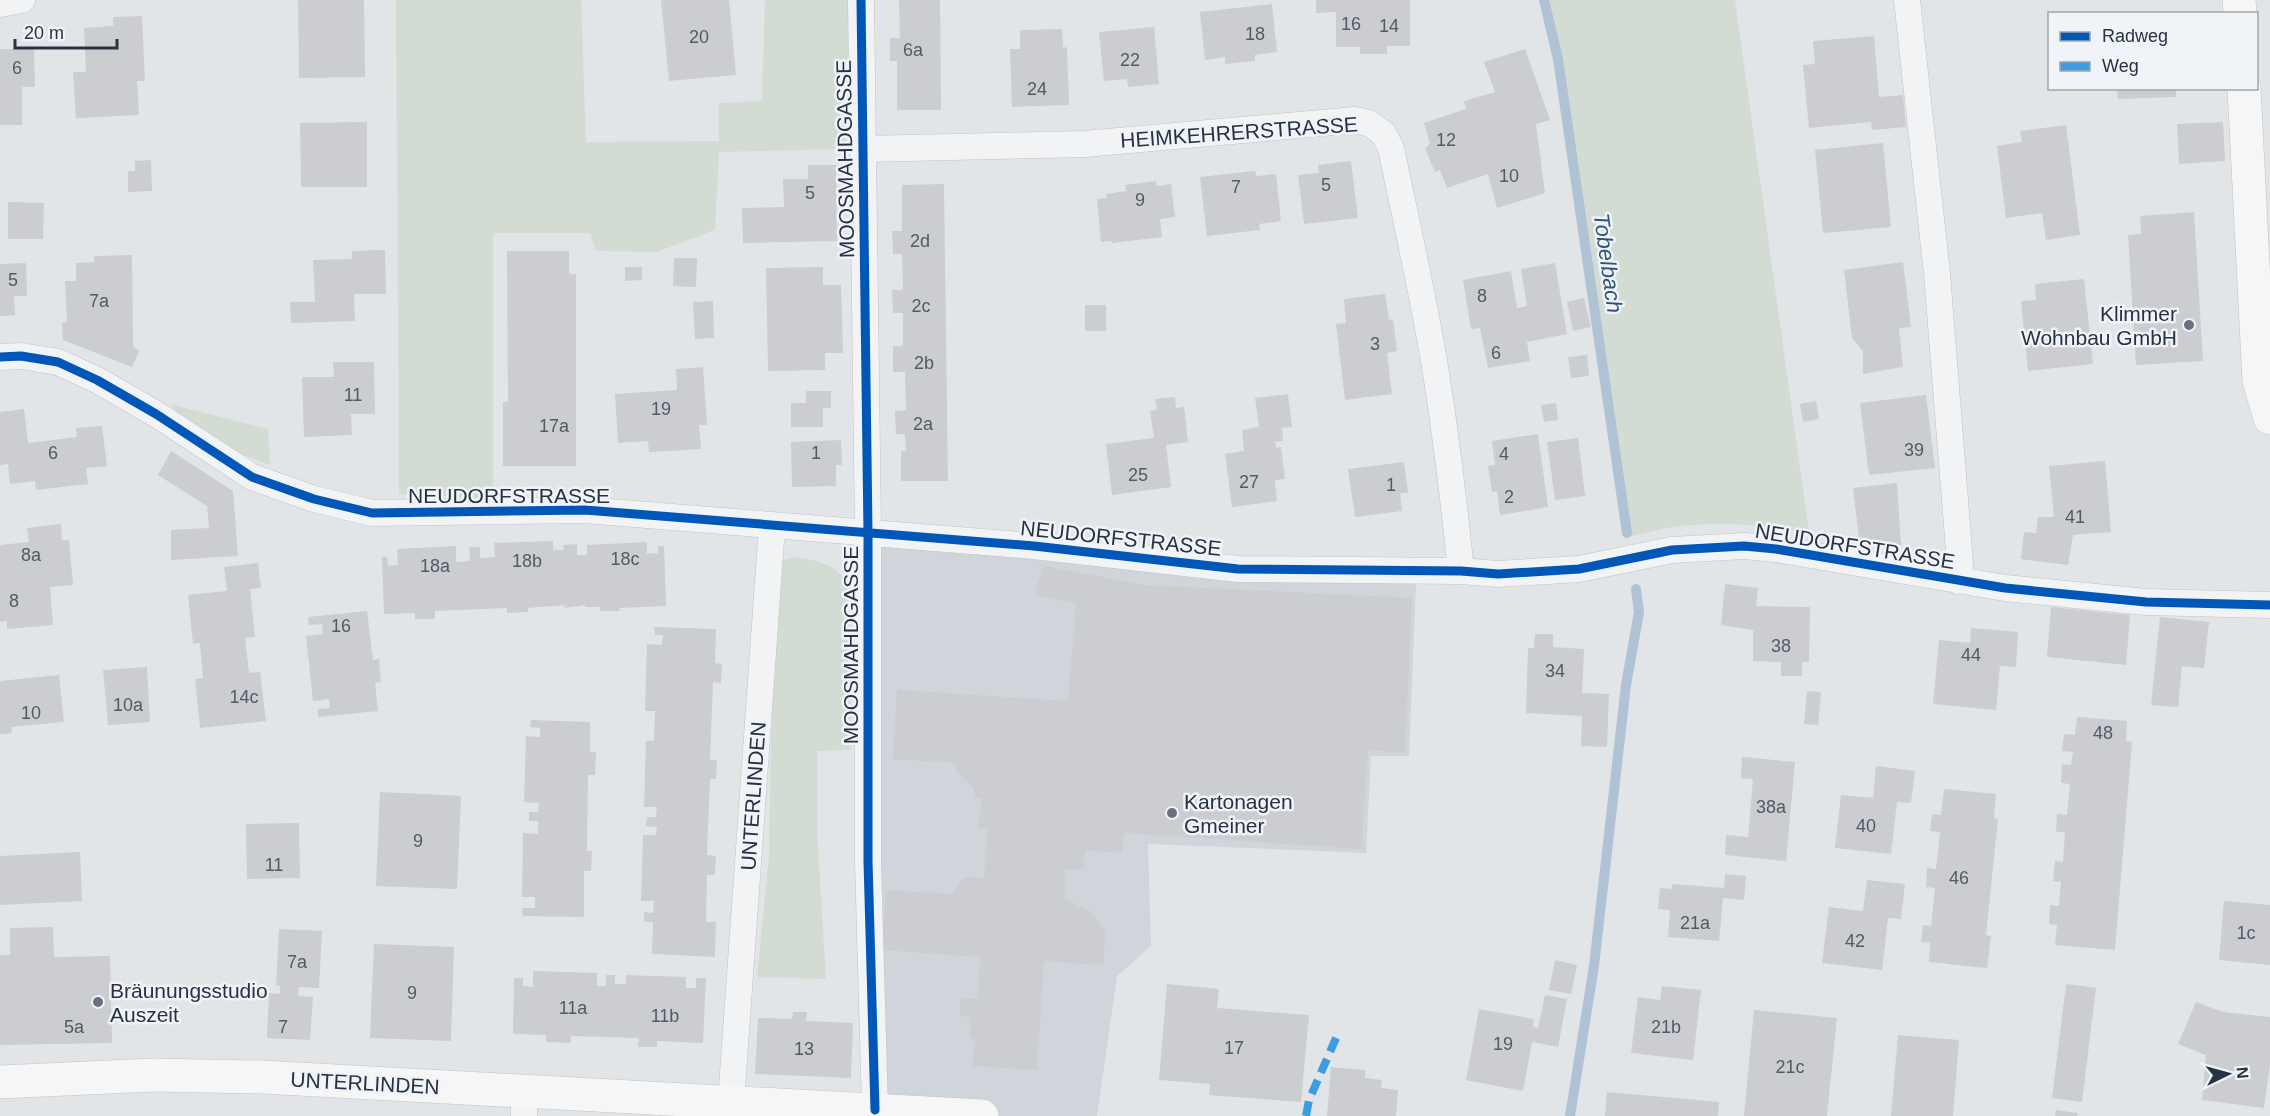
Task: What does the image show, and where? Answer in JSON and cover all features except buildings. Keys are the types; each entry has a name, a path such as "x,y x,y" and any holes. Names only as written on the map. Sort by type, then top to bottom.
{"main road":[{"path":"2244,90 2259,381 2270,418"},
{"name":"UNTERLINDEN","path":"0,1082 153,1075 262,1077 524,1103 731,1102 982,1116"}],"street":[{"path":"0,3 21,0"},
{"name":"MOOSMAHDGASSE","path":"861,0 868,533 868,861 875,1110"},
{"name":"NEUDORFSTRASSE","path":"1907,0 1937,274 1960,562 1958,581"},
{"name":"HEIMKEHRERSTRASSE","path":"863,150 1085,144 1314,123 1355,120 1369,123 1383,133 1390,148 1415,260 1435,367 1452,486 1461,571"},
{"name":"NEUDORFSTRASSE","path":"0,357 21,356 58,362 97,380 156,414 252,477 314,499 372,513 585,510 1034,546 1238,569 1461,571 1498,574 1580,569 1672,550 1744,546 1776,549 2005,588 2146,602 2270,605"},
{"name":"UNTERLINDEN","path":"731,1102 772,526"}],"shaded area":[{"path":"396,0 581,0 586,142 719,141 719,103 762,101 765,0 848,0 851,47 845,149 719,152 715,230 657,252 596,251 590,233 493,233 493,499 399,494"},
{"path":"1547,0 1735,0 1809,532 1758,526 1708,524 1668,528 1628,537 1560,60"},
{"path":"170,404 268,429 270,465 216,441 191,425"},
{"path":"854,537 1243,574 1416,584 1409,756 1371,756 1366,853 1148,844 1151,946 1117,976 1097,1116 982,1116 875,1110"},
{"path":"796,557 833,568 849,585 851,750 817,751 817,831 826,979 757,977 769,856 771,737 780,561"}],"waterway":[{"name":"Tobelbach","path":"1544,0 1558,59 1627,533"},
{"path":"1570,1116 1594,966 1626,685 1639,612 1636,589"}],"marked path":[{"path":"1306,1116 1309,1100 1337,1036"}],"cycle path":[{"path":"861,0 868,533 868,861 875,1110"},
{"path":"0,357 21,356 58,362 97,380 156,414 252,477 314,499 372,513 585,510 1034,546 1238,569 1461,571 1498,574 1579,569 1672,550 1744,546 1776,549 2005,588 2146,602 2270,605"}],"place":[{"name":"Klimmer Wohnbau GmbH","path":"2189,325"},
{"name":"Kartonagen Gmeiner","path":"1172,813"},
{"name":"Bräunungsstudio Auszeit","path":"98,1002"}]}
